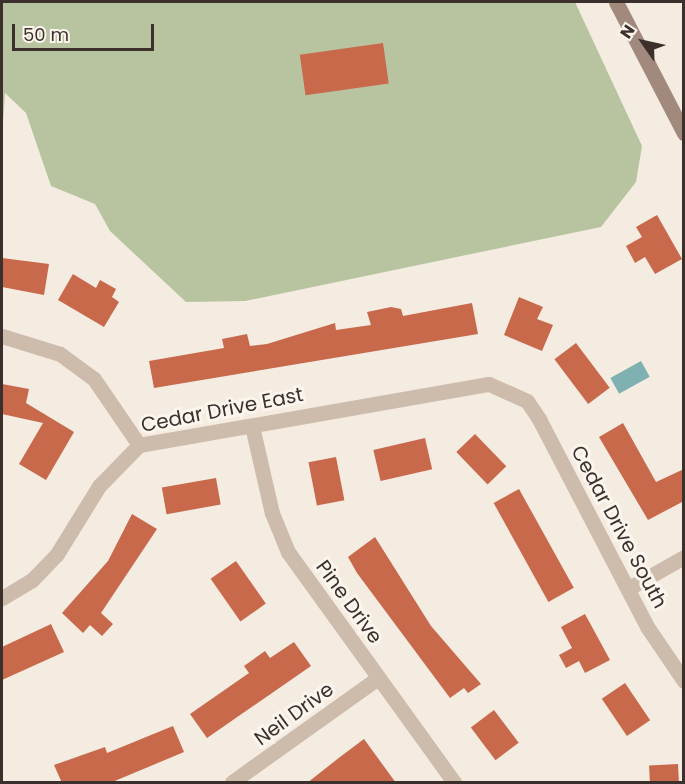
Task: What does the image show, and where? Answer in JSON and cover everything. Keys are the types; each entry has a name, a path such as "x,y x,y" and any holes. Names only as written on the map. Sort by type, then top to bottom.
{"main road":[{"path":"616,2 684,133"}],"street":[{"path":"2,336 60,354 94,379 139,445"},
{"name":"Cedar Drive East","path":"2,598 32,580 57,554 99,486 139,445 252,426 469,384 489,384 516,394"},
{"name":"Cedar Drive South","path":"516,394 539,419 628,588 684,681"},
{"name":"Pine Drive","path":"252,426 272,513 288,552 454,783"},
{"path":"628,588 684,557"},
{"name":"Neil Drive","path":"232,783 378,678"}],"green space":[{"path":"2,2 575,2 642,146 636,182 601,227 245,301 186,302 110,231 95,204 51,186 26,113 5,93 2,137"}],"water":[{"path":"641,361 650,377 619,394 610,378"}],"building":[{"path":"383,43 389,84 306,95 300,55"},
{"path":"657,215 682,259 655,274 645,257 635,263 626,246 642,237 636,227"},
{"path":"2,258 49,264 44,295 2,287"},
{"path":"73,274 96,288 100,280 116,289 112,297 119,302 104,327 58,300"},
{"path":"519,297 543,307 537,319 553,325 542,351 504,335"},
{"path":"472,303 478,334 154,388 149,361 224,348 222,339 247,334 250,346 267,344 335,323 336,330 371,325 367,312 391,307 401,309 403,316"},
{"path":"576,343 610,388 588,404 554,359"},
{"path":"2,384 29,389 26,403 74,432 46,480 19,464 43,423 2,414"},
{"path":"623,423 656,482 684,469 684,501 648,520 599,437"},
{"path":"475,434 506,466 488,484 456,452"},
{"path":"425,438 432,469 381,481 373,450"},
{"path":"336,457 344,500 317,506 309,462"},
{"path":"216,478 221,505 167,514 162,488"},
{"path":"519,489 574,588 548,602 494,503"},
{"path":"132,514 157,529 101,613 113,624 102,636 90,625 83,633 62,613 108,561"},
{"path":"375,537 431,626 481,684 468,693 464,688 450,698 357,573 348,557"},
{"path":"236,561 266,604 240,621 211,579"},
{"path":"585,614 610,660 585,673 579,661 566,668 559,655 572,648 561,627"},
{"path":"51,624 64,652 2,680 2,647"},
{"path":"294,642 311,666 207,738 190,714 249,673 244,666 265,651 270,658"},
{"path":"625,683 650,720 627,736 602,699"},
{"path":"494,710 519,743 496,760 471,727"},
{"path":"173,726 184,752 110,783 62,783 54,765 105,747 107,753"},
{"path":"364,739 396,783 307,783 340,757"},
{"path":"678,764 679,782 650,782 649,766"}]}
